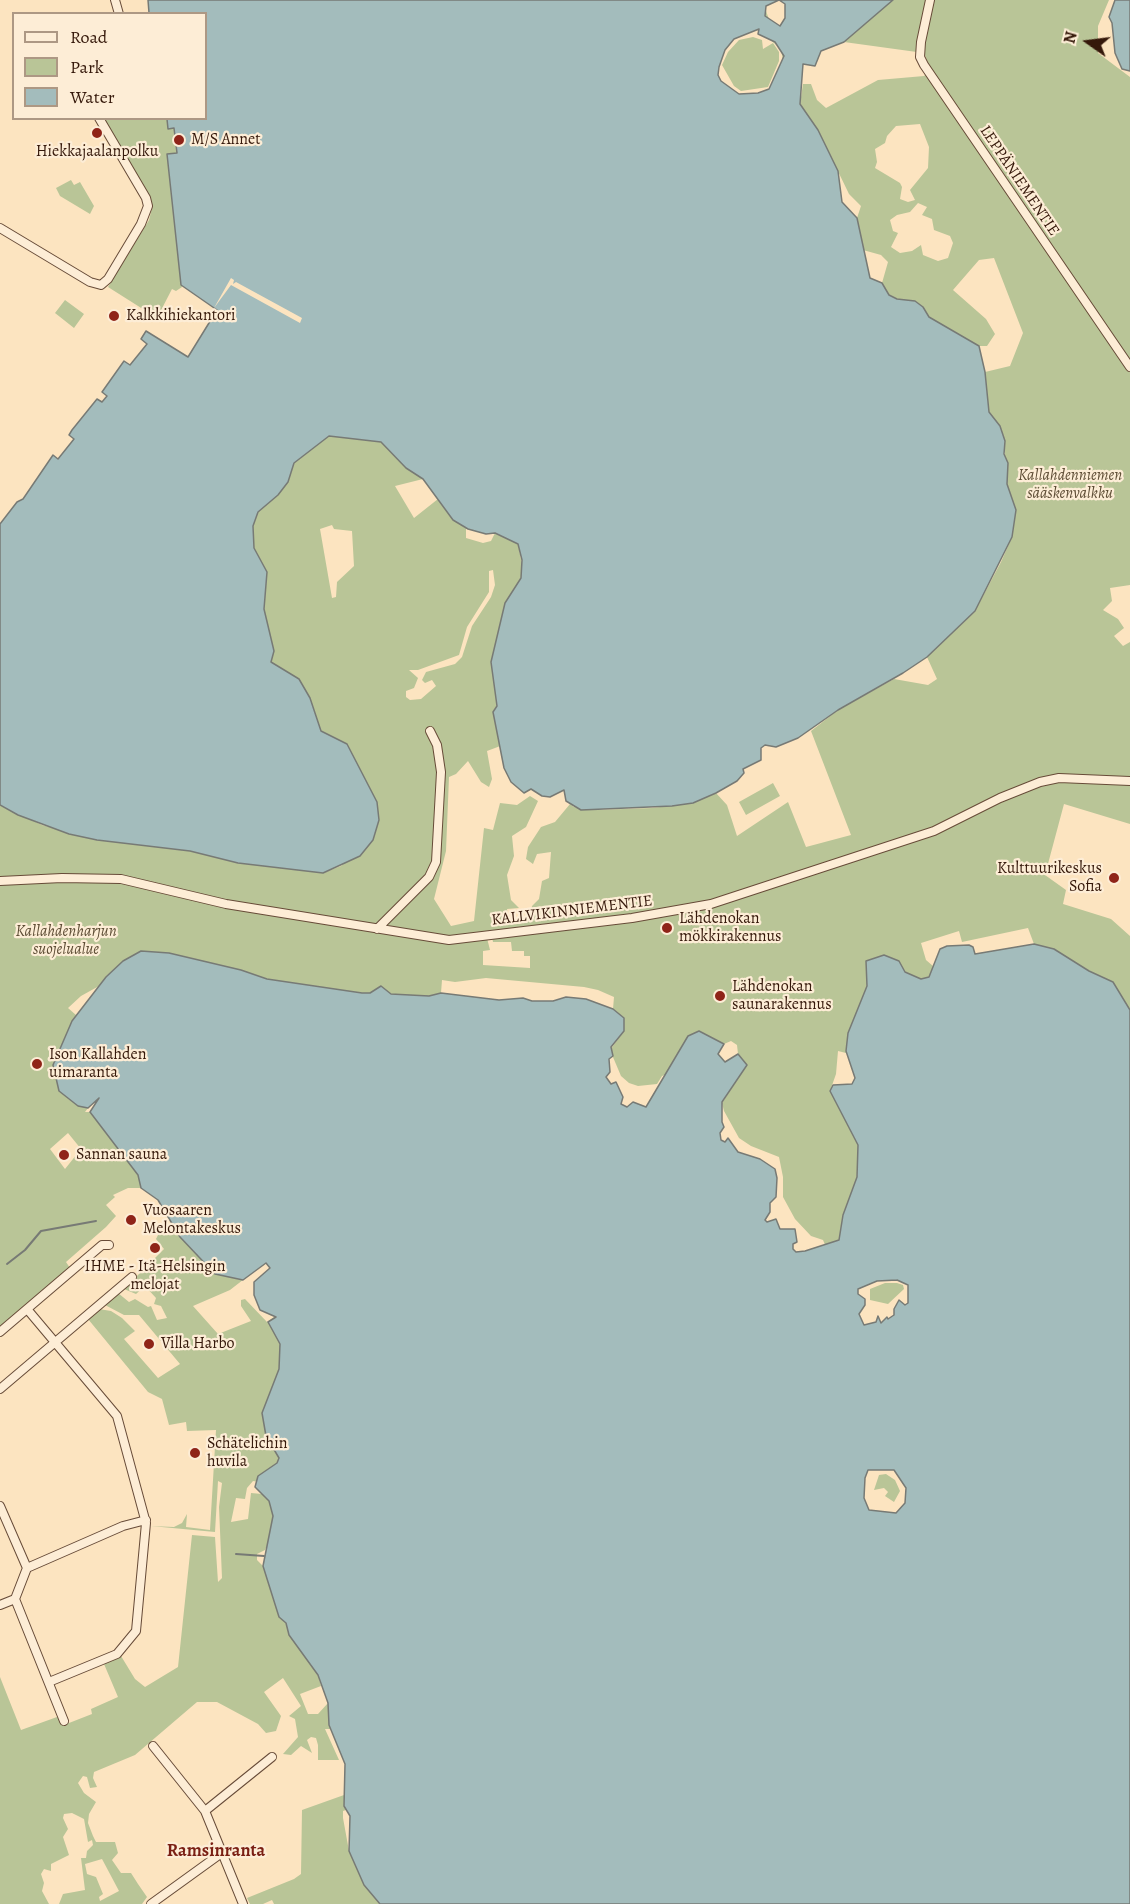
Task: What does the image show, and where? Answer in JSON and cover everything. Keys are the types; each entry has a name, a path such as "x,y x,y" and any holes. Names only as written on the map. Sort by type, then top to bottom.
{"street":[{"name":"LEPPÄNIEMENTIE","path":"930,0 921,42 920,57 924,65 1130,367"},
{"path":"0,228 90,282 101,285 108,279 141,224 148,206 146,198 100,120"},
{"path":"377,929 429,877 436,862 441,772 437,745 430,731"},
{"name":"KALLVIKINNIEMENTIE","path":"0,881 63,878 121,879 226,904 449,940 678,911 727,899 812,869 934,831 1000,798 1040,782 1059,778 1130,781"},
{"path":"0,1332 102,1245 109,1245"},
{"path":"0,1389 132,1277"},
{"path":"27,1309 117,1416 146,1520 136,1631 117,1654 49,1682"},
{"path":"0,1506 27,1568 15,1599 64,1721"},
{"path":"27,1568 123,1526 146,1520"},
{"path":"0,1605 15,1599"},
{"path":"153,1746 205,1811 243,1904"},
{"path":"205,1811 272,1757"},
{"path":"151,1904 223,1852"}],"green space":[{"path":"864,0 1109,0 1098,26 1098,53 1130,77 1130,585 1110,588 1112,601 1103,610 1118,619 1124,628 1114,636 1123,646 1130,642 1130,824 1064,804 1045,875 1066,890 1063,904 1111,919 1130,936 1130,1010 1123,999 1045,947 1034,944 1028,928 962,942 959,931 921,943 926,960 933,966 929,978 921,979 905,972 854,1055 838,1051 836,1074 830,1091 858,1145 857,1177 843,1215 839,1240 826,1247 823,1240 811,1236 795,1219 783,1197 783,1177 779,1157 751,1146 739,1138 724,1111 722,1103 747,1065 738,1054 737,1045 731,1041 724,1044 718,1054 662,1076 657,1084 638,1086 629,1083 621,1076 610,1050 624,1031 624,1018 613,1009 614,997 598,990 486,978 455,982 442,980 441,993 429,996 362,993 267,979 241,970 169,953 141,951 123,961 99,986 81,996 68,1008 76,1015 72,1022 78,1106 88,1108 85,1112 90,1112 104,1128 138,1175 141,1188 128,1188 113,1195 115,1197 106,1205 116,1216 66,1262 70,1268 0,1327 0,805 42,825 97,840 190,851 238,863 323,873 341,866 373,840 379,820 321,731 310,698 271,662 264,609 267,572 254,548 253,526 258,512 278,495 288,482 294,463 329,436 381,442 406,468 423,479 395,486 414,518 438,499 453,520 466,528 466,538 483,543 491,541 495,533 518,544 522,565 528,576 503,745 487,751 492,779 489,787 481,782 468,761 456,774 449,777 446,851 434,899 451,926 474,921 484,828 493,830 500,803 517,805 530,796 538,801 526,827 512,836 514,856 507,875 511,900 519,908 507,909 509,922 530,917 532,906 539,899 542,881 549,878 551,852 537,854 533,864 526,859 528,847 541,827 555,822 570,804 574,807 595,810 652,808 693,803 716,793 727,805 737,836 788,802 806,847 851,835 811,731 838,710 894,679 928,685 937,679 927,657 975,611 1012,537 1005,479 1005,441 1000,426 989,412 985,372 1010,366 1023,333 994,258 979,260 953,290 986,319 995,334 987,346 979,346 929,317 923,307 915,301 897,299 889,295 882,283 888,262 881,255 863,250 857,218 861,206 849,194 818,130 800,104 803,84 811,84 817,100 826,108 878,80 924,76 931,70 924,53 844,42 821,51 815,66 783,61 781,49 768,38 758,34 760,7 770,2 765,8 773,31","holes":["920,124 929,147 928,168 910,190 915,200 908,202 900,199 902,187 900,183 875,168 877,162 875,149 885,143 887,136 896,126","918,203 927,207 922,215 932,219 934,230 950,236 953,243 948,258 938,261 923,255 921,245 912,251 900,253 891,247 898,233 893,231 890,220 897,215 910,212","332,525 334,529 352,531 354,566 337,582 336,597 332,598 320,529","493,570 495,585 491,597 472,626 462,657 455,664 426,672 422,680 425,683 432,680 436,686 421,699 410,700 406,697 406,691 414,688 418,678 409,670 418,670 459,655 467,627 489,592 489,571","492,937 493,942 511,942 512,951 524,951 524,956 530,956 530,968 483,965 483,951 490,950 487,938","68,1133 81,1149 65,1169 50,1149"]},
{"path":"753,37 762,40 763,49 773,43 779,52 779,61 768,87 741,91 734,86 722,65 728,52 739,40"},
{"path":"105,120 167,120 168,128 174,128 177,153 167,155 182,287 176,291 172,289 157,318 108,287 149,220 152,208 149,195"},
{"path":"71,180 74,185 80,182 94,206 90,214 60,196 56,188"},
{"path":"65,300 84,314 74,328 55,313"},
{"path":"773,783 780,796 746,815 739,802"},
{"path":"176,1227 266,1262 230,1290 193,1306 218,1334 251,1321 241,1306 241,1300 245,1299 267,1322 291,1305 291,1487 253,1481 247,1488 245,1499 236,1498 231,1522 248,1519 251,1493 262,1494 270,1501 273,1516 272,1534 265,1550 257,1554 257,1560 263,1566 276,1564 289,1635 318,1675 321,1686 300,1694 308,1714 318,1714 328,1703 331,1729 325,1729 339,1760 318,1760 316,1738 311,1737 307,1740 312,1753 301,1746 291,1755 283,1754 298,1737 295,1719 289,1716 301,1706 283,1678 264,1692 281,1716 276,1731 266,1733 258,1724 217,1702 197,1702 135,1755 94,1772 93,1778 97,1787 90,1788 87,1777 83,1776 78,1783 84,1793 96,1802 89,1814 88,1823 96,1842 115,1842 118,1853 112,1860 121,1873 131,1873 147,1897 142,1904 59,1904 63,1894 85,1890 81,1858 86,1858 87,1851 93,1845 92,1840 88,1842 84,1819 72,1813 64,1814 63,1818 68,1829 63,1837 69,1855 51,1864 51,1871 44,1869 41,1874 44,1883 42,1891 49,1904 0,1904 0,1677 21,1730 57,1717 69,1723 92,1714 91,1709 118,1697 104,1664 121,1656 135,1679 145,1687 178,1667 192,1535 215,1537 218,1582 222,1578 219,1507 222,1483 218,1481 215,1532 151,1526 174,1527 182,1523 187,1514 186,1527 210,1530 216,1430 187,1431 186,1422 169,1425 162,1399 148,1392 88,1319 99,1309 111,1311 122,1318 135,1331 124,1339 158,1378 180,1364 139,1315 124,1315 105,1305 118,1293 129,1302 135,1299 148,1307 151,1306 157,1320 167,1318 161,1306 154,1304 156,1298 145,1286 136,1294 124,1289 164,1249 156,1239 159,1233","holes":["102,1859 119,1891 100,1901 99,1897 103,1894 96,1877 87,1874 85,1864"]},
{"path":"885,1283 897,1283 903,1285 904,1289 888,1304 870,1300 870,1289"},
{"path":"886,1474 895,1480 900,1491 894,1502 885,1496 888,1492 884,1488 874,1490 879,1475"},
{"path":"344,1795 346,1810 343,1811 343,1818 349,1851 380,1904 274,1904 272,1900 263,1904 250,1904 247,1898 301,1874 302,1810"}],"water":[{"path":"148,0 779,0 893,0 844,42 821,51 815,66 803,64 800,104 818,130 838,171 842,202 857,218 870,278 882,283 889,295 897,299 915,301 923,307 929,317 979,346 985,372 989,412 1000,426 1005,441 1004,454 1008,463 1007,484 1016,510 1012,537 975,611 927,657 903,673 838,710 798,738 776,747 765,745 761,748 761,760 743,769 744,773 737,781 716,793 693,803 672,806 581,810 566,801 564,790 550,797 542,796 531,789 524,793 511,782 504,768 493,712 497,706 491,662 505,603 521,578 522,560 518,544 495,533 486,534 468,529 453,520 423,479 406,468 381,442 329,436 294,463 288,482 278,495 258,512 253,526 254,548 267,572 264,609 274,651 271,662 299,679 310,698 321,731 347,744 377,802 379,820 373,840 360,856 323,873 238,863 190,851 97,840 69,834 18,815 0,805 0,524 17,502 23,499 53,455 58,459 74,439 69,435 97,399 102,402 107,396 102,392 124,361 130,365 147,344 141,339 146,331 188,357 217,310 181,285 167,154 177,153 174,128 168,129 167,120 207,120 207,12 149,12","holes":["779,0 785,4 785,18 780,26 765,16 766,6","759,29 758,34 775,42 784,56 769,89 758,93 739,94 721,81 718,75 719,67 725,50 734,39"]},
{"path":"1115,0 1130,0 1130,71 1122,69 1115,53 1112,23 1109,17"},
{"path":"1034,944 1054,949 1089,971 1113,982 1130,1010 1130,1904 380,1904 364,1885 349,1851 350,1816 344,1806 345,1764 329,1725 328,1703 318,1675 289,1635 286,1623 279,1617 263,1566 273,1516 269,1501 255,1487 258,1476 277,1463 279,1458 266,1436 262,1413 279,1369 280,1344 268,1322 276,1317 260,1310 254,1295 254,1282 270,1268 266,1263 243,1280 215,1274 180,1237 158,1200 141,1188 138,1175 90,1112 99,1098 88,1108 78,1106 59,1091 53,1065 72,1021 106,977 123,961 141,951 169,953 241,970 267,979 362,993 370,993 381,986 391,994 429,996 441,993 499,1000 523,998 532,1001 553,1001 566,997 586,999 613,1009 624,1018 624,1031 611,1047 613,1056 609,1059 610,1072 606,1077 611,1084 616,1082 623,1097 621,1104 627,1107 633,1102 646,1107 688,1036 699,1031 724,1044 718,1054 725,1062 738,1054 747,1065 722,1102 724,1127 720,1133 721,1140 725,1142 728,1138 738,1152 760,1159 775,1169 776,1197 770,1203 770,1212 765,1220 767,1222 776,1219 780,1229 795,1229 797,1242 793,1244 793,1249 796,1252 839,1240 843,1215 857,1177 858,1145 830,1091 833,1085 852,1084 855,1078 846,1051 848,1033 867,986 866,961 884,955 899,961 905,972 921,979 929,977 940,949 947,946 969,945 973,947 975,954","holes":["897,1280 908,1285 908,1303 905,1305 899,1300 894,1309 894,1315 888,1319 887,1317 881,1323 878,1316 876,1322 864,1325 859,1314 865,1305 865,1299 858,1294 858,1289 877,1281","868,1470 894,1470 906,1488 905,1503 896,1513 869,1510 864,1498 865,1478"]}],"pier":[{"path":"231,278 234,280 233,284 236,282 302,318 300,323 231,285 214,308"}],"waterway":[{"path":"7,1264 25,1250 41,1231 96,1221"},
{"path":"236,1554 264,1556"}],"place":[{"name":"Hiekkajaalanpolku","path":"97,133"},
{"name":"M/S Annet","path":"179,140"},
{"name":"Kalkkihiekantori","path":"114,316"},
{"name":"Kulttuurikeskus Sofia","path":"1114,878"},
{"name":"Lähdenokan mökkirakennus","path":"667,928"},
{"name":"Lähdenokan saunarakennus","path":"720,996"},
{"name":"Ison Kallahden uimaranta","path":"37,1064"},
{"name":"Sannan sauna","path":"64,1155"},
{"name":"Vuosaaren Melontakeskus","path":"131,1220"},
{"name":"IHME - Itä-Helsingin melojat","path":"155,1248"},
{"name":"Villa Harbo","path":"149,1344"},
{"name":"Schätelichin huvila","path":"195,1453"}],"district":[{"name":"Ramsinranta","path":"216,1852"}],"park label":[{"name":"Kallahdenniemen sääskenvalkku","path":"1070,485"},
{"name":"Kallahdenharjun suojelualue","path":"66,941"}]}
